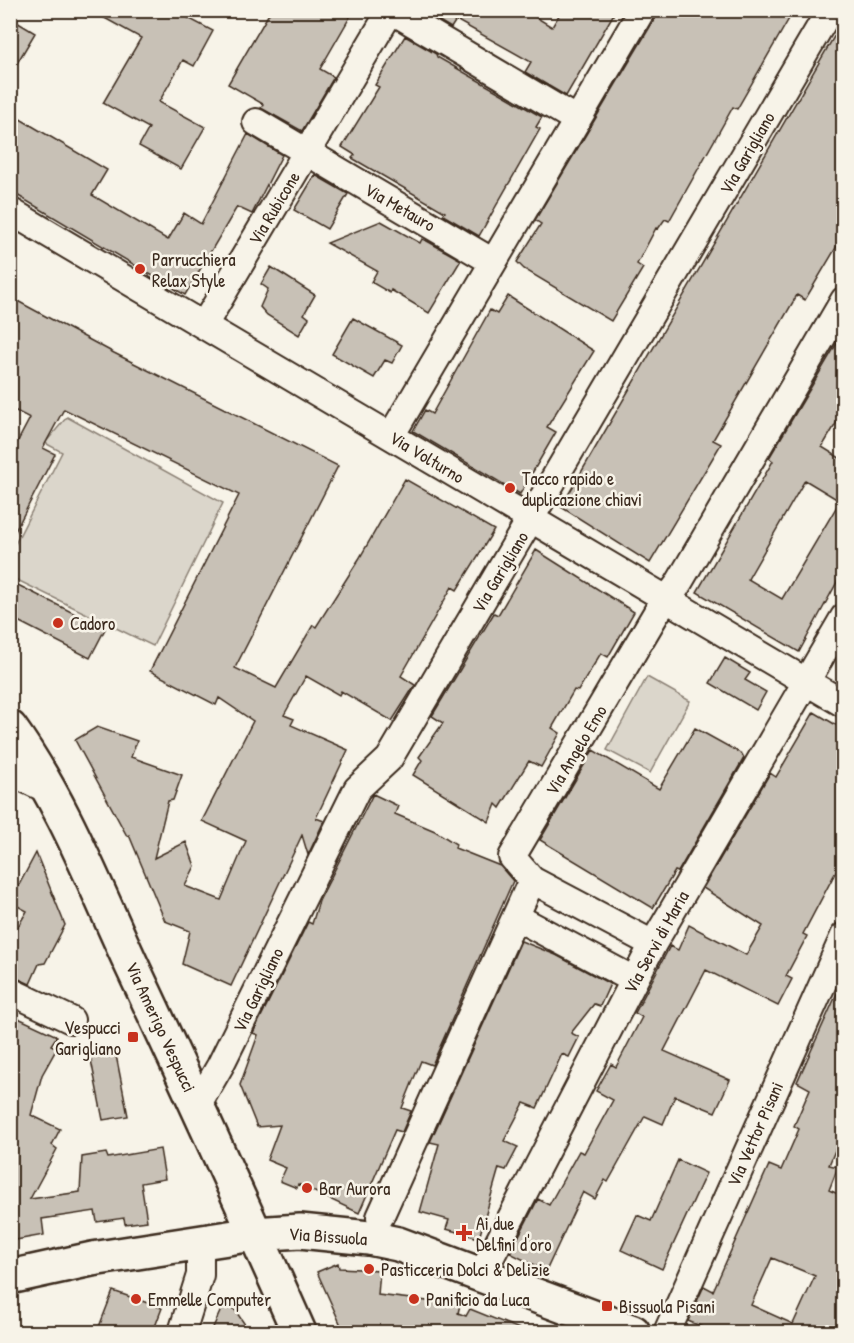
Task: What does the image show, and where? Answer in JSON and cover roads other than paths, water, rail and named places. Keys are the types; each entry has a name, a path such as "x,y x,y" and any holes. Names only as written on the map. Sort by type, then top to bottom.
{"main road":[{"name":"Via Amerigo Vespucci","path":"10,728 48,790 85,864 198,1104 299,1332"},
{"name":"Via Bissuola","path":"10,1277 92,1259 255,1234 300,1231 369,1238 398,1244 633,1332"}],"street":[{"path":"391,10 577,120"},
{"name":"Via Rubicone","path":"204,325 391,10"},
{"path":"391,436 642,10"},
{"name":"Via Garigliano","path":"198,1104 220,1066 357,789 389,759 830,10"},
{"name":"Via Rubicone","path":"256,122 307,153"},
{"name":"Via Metauro","path":"307,153 493,262"},
{"name":"Via Volturno","path":"10,211 843,704"},
{"name":"Via Angelo Emo","path":"532,880 512,858 666,599 677,586 843,300"},
{"name":"Via Servi di Maria","path":"482,1274 652,944 843,617"},
{"path":"10,772 48,790"},
{"path":"380,1217 532,880 652,944"},
{"path":"516,917 634,980"},
{"name":"Via Vettor Pisani","path":"667,1332 843,936"},
{"path":"10,991 70,1020"},
{"path":"182,1332 200,1275 200,1242"}],"place":[{"name":"Parrucchiera Relax Style","path":"140,269"},
{"name":"Tacco rapido e duplicazione chiavi","path":"510,488"},
{"name":"Cadoro","path":"58,623"},
{"name":"Vespucci Garigliano","path":"133,1037"},
{"name":"Bar Aurora","path":"307,1188"},
{"name":"Ai due Delfini d'oro","path":"464,1233"},
{"name":"Pasticceria Dolci & Delizie","path":"369,1269"},
{"name":"Emmelle Computer","path":"136,1299"},
{"name":"Panificio da Luca","path":"414,1299"},
{"name":"Bissuola Pisani","path":"607,1306"}]}
